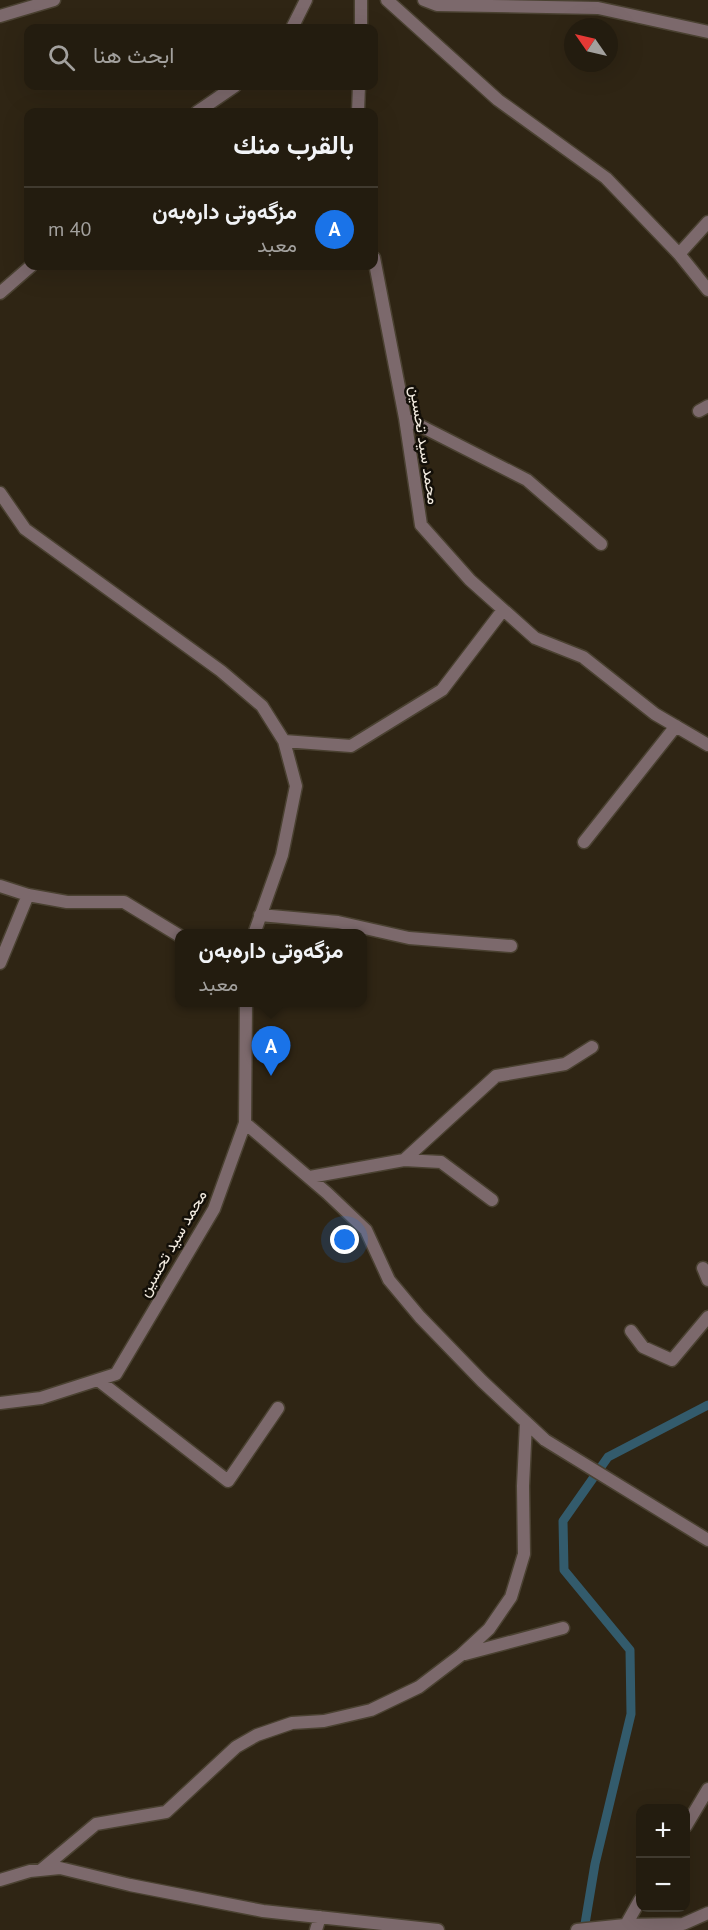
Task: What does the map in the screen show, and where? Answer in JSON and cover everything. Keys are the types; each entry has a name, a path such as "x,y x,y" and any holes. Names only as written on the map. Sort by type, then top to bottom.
{"street":[{"path":"0,16 54,0"},
{"path":"294,24 306,0"},
{"path":"361,24 362,0"},
{"path":"387,0 498,100 606,178 679,254 708,290"},
{"path":"424,0 437,5 598,8 708,32"},
{"path":"203,108 229,90"},
{"path":"358,108 359,90"},
{"path":"679,254 708,222"},
{"path":"0,293 27,270"},
{"name":"محمد سید تحسین","path":"376,270 405,418 421,525 470,580 535,638 583,657 655,714 708,746"},
{"path":"405,418 527,480 601,544"},
{"path":"0,493 25,529 221,671 262,706 284,741 296,786 282,855 255,929"},
{"path":"284,741 351,746 442,690 503,610"},
{"path":"584,842 676,726"},
{"path":"0,886 28,895 67,902 124,902 175,933"},
{"path":"0,963 28,895"},
{"path":"260,915 338,922 409,938 512,946"},
{"name":"محمد سید تحسین","path":"0,1402 41,1398 116,1374 214,1209 245,1123 244,1007"},
{"path":"404,1160 496,1076 565,1064 592,1047"},
{"path":"245,1123 310,1178 366,1230 389,1280 420,1317 525,1422 545,1440 708,1540"},
{"path":"310,1178 404,1160 441,1162 492,1200"},
{"path":"631,1331 643,1347 672,1360 708,1317"},
{"path":"98,1380 228,1481 278,1408"},
{"path":"41,1870 96,1824 166,1812 236,1747 257,1735 292,1723 324,1721 371,1710 419,1687 462,1655 489,1629 511,1597 524,1554 525,1422"},
{"path":"462,1655 563,1628"},
{"path":"690,1819 708,1789"},
{"path":"0,1880 60,1868 130,1885 262,1911 438,1930"},
{"path":"624,1927 636,1907"},
{"path":"577,1930 683,1924 708,1914"},
{"path":"316,1930 320,1917"}],"waterway":[{"path":"584,1930 595,1864 631,1714 630,1650 564,1570 563,1521 608,1457 708,1405"}],"place":[{"name":"مزگەوتی دارەبەن","path":"271,1076"}]}
